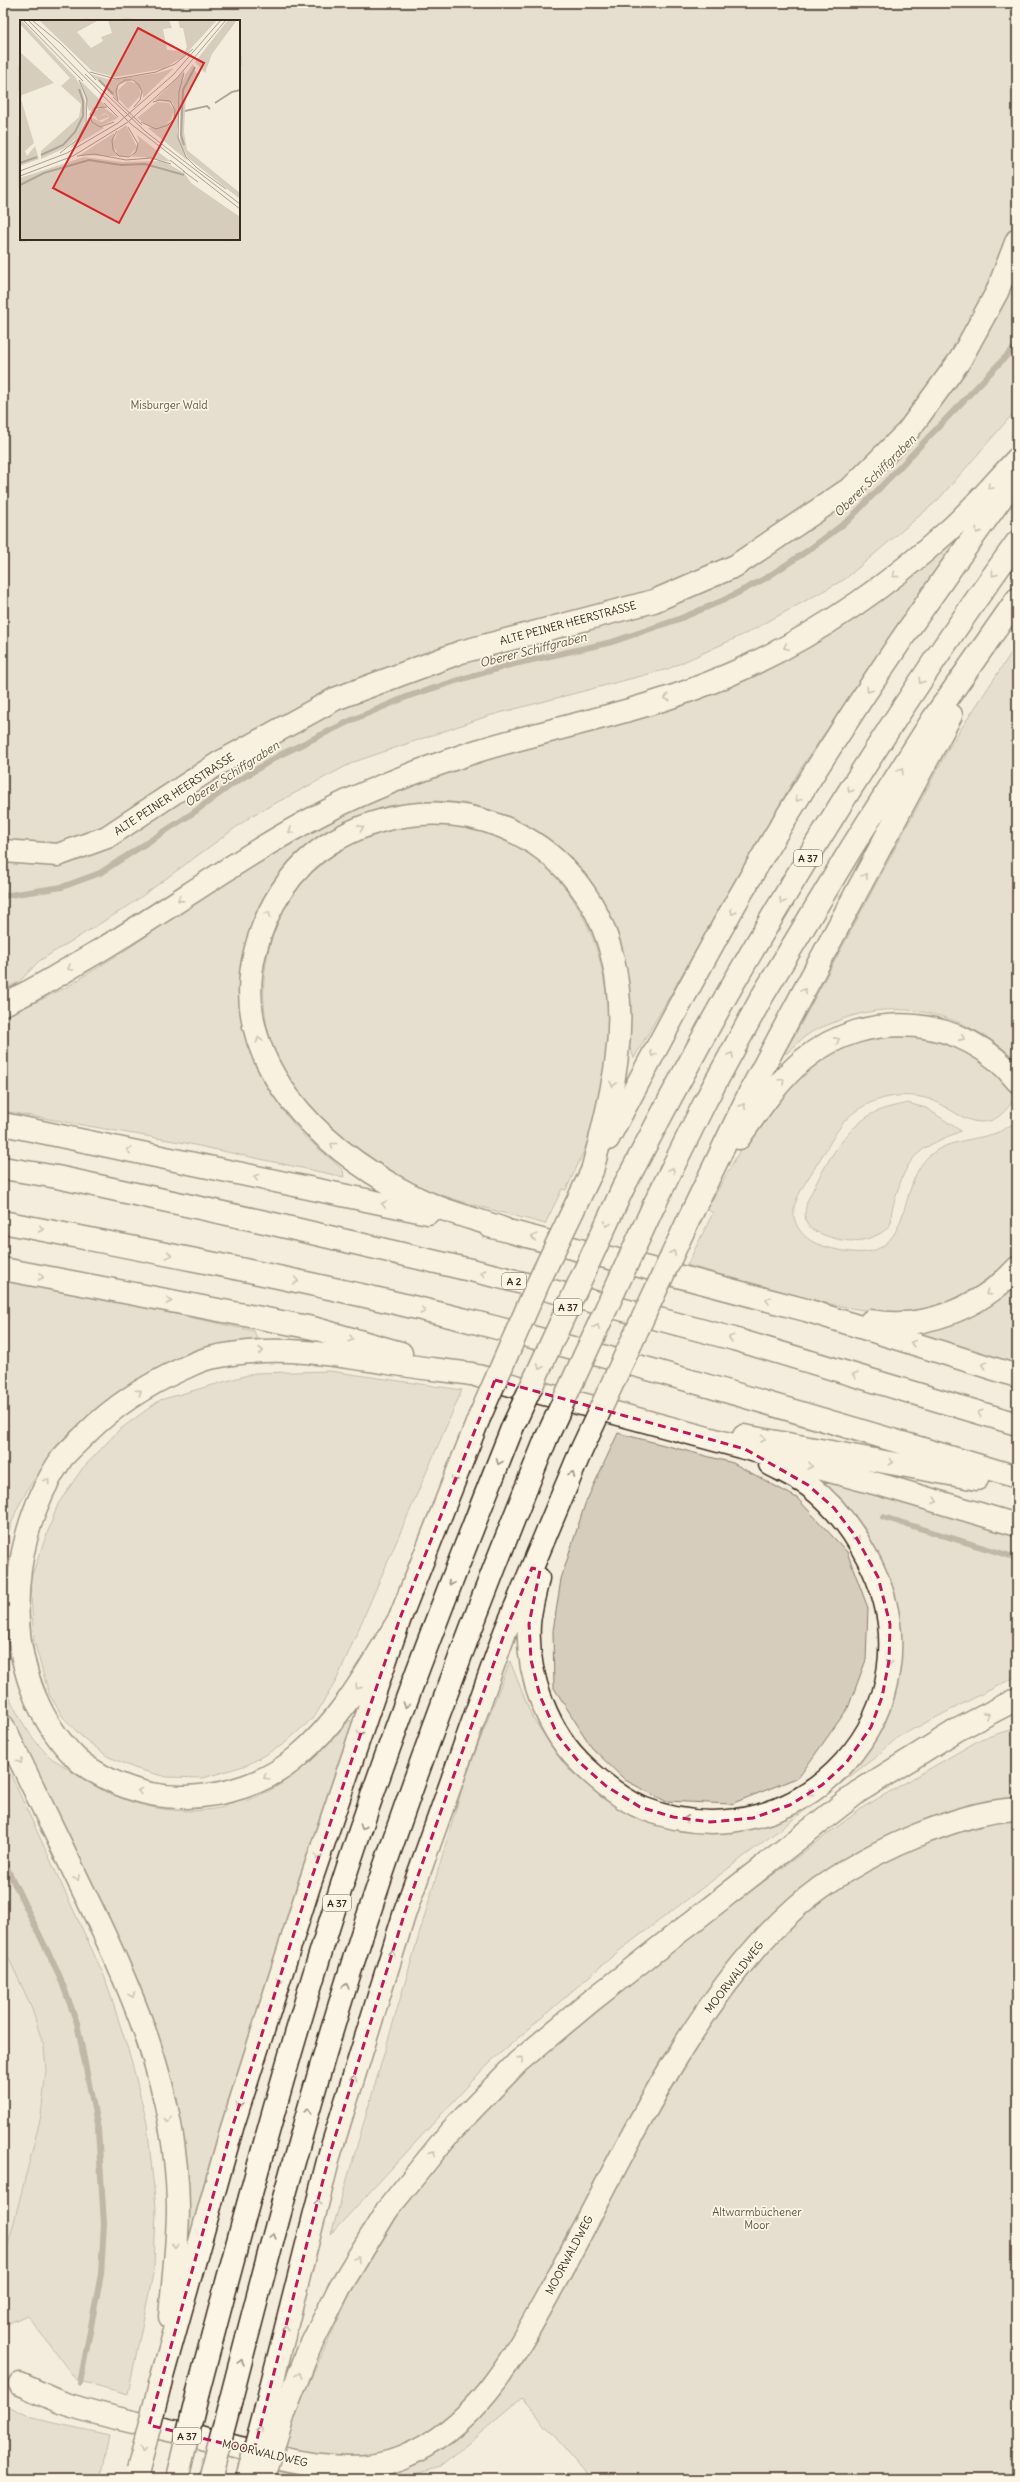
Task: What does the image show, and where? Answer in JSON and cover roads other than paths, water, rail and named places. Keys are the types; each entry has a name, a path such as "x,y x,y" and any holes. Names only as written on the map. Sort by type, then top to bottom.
{"main road":[{"name":"ALTE PEINER HEERSTRASSE","path":"3,851 58,855 107,837 219,763 335,700 461,652 654,601 735,566 852,487 908,431 960,360 996,292 1017,240"},
{"path":"3,1004 23,995 107,947 260,848 325,812 374,789 477,751 631,709 690,691 745,668 802,638 855,605 901,571 950,530 1017,459"},
{"path":"137,2475 166,2361 234,2121 310,1883 400,1618 479,1418 540,1279 592,1171 672,1020 782,824 905,634 1017,477"},
{"name":"A 37","path":"177,2479 198,2392 265,2136 341,1890 435,1622 513,1426 623,1188 736,978 822,833 964,615 1017,542"},
{"name":"A 37","path":"210,2479 297,2144 373,1901 470,1627 546,1439 654,1205 706,1100 764,995 852,847 933,719 1017,599"},
{"path":"263,2479 275,2409 330,2153 405,1912 505,1632 564,1495 580,1453 686,1223 750,1092 914,787 994,632"},
{"path":"504,1229 412,1196 364,1169 321,1134 300,1113 276,1079 258,1039 251,1003 252,966 261,929 277,896 299,869 328,845 358,828 394,816 429,812 461,815 488,820 515,832 542,848 566,868 584,892 602,925 613,960 619,1002 619,1045 615,1076 592,1171"},
{"path":"702,1192 773,1090 803,1060 839,1038 874,1026 912,1024 945,1030 974,1043 1005,1066 1017,1081"},
{"path":"3,1124 504,1229 806,1310 1017,1376"},
{"name":"A 2","path":"3,1168 57,1178 257,1221 496,1276 734,1339 1017,1424"},
{"path":"3,1222 252,1271 485,1325 718,1389 1017,1477"},
{"path":"806,1310 888,1324 927,1321 968,1306 1004,1282 1017,1268"},
{"path":"3,1269 314,1328 472,1374 885,1486 1017,1525"},
{"path":"400,1618 357,1689 327,1728 295,1759 255,1783 209,1796 166,1797 128,1789 98,1775 72,1756 48,1734 30,1708 17,1679 7,1648 5,1611 7,1578 20,1533 37,1495 63,1456 107,1414 155,1382 206,1359 253,1351 314,1351 472,1374"},
{"path":"614,1413 874,1458 1017,1486"},
{"path":"564,1495 539,1576 529,1624 531,1660 538,1689 558,1736 578,1761 606,1786 640,1807 673,1817 710,1822 753,1818 790,1805 822,1785 846,1763 871,1727 882,1697 889,1660 890,1624 878,1577 856,1537 834,1508 808,1485 745,1449"},
{"path":"247,2479 275,2409 334,2300 387,2210 450,2132 518,2062 591,2000 858,1792 957,1730 1017,1699"},
{"path":"3,1726 122,1970 146,2032 163,2093 172,2149 178,2207 166,2361"},
{"name":"MOORWALDWEG","path":"20,2384 63,2402 99,2412 290,2460 322,2466 370,2466 400,2459 451,2430 478,2405 501,2375 527,2332 645,2114 690,2037 728,1983 766,1937 797,1907 844,1872 886,1848 948,1824 991,1811 1017,1809"}],"waterway":[{"name":"Oberer Schiffgraben","path":"3,896 62,887 100,873 193,813 231,785 280,755 352,720 409,696 510,665 612,642 679,619 724,600 766,578 810,549 849,520 1017,345"},
{"path":"883,1517 1017,1558"},
{"path":"3,1860 60,1977 77,2023 98,2129 104,2224 101,2274 80,2383"}],"park label":[{"name":"Misburger Wald","path":"169,405"},
{"name":"Altwarmbüchener Moor","path":"757,2218"}]}
